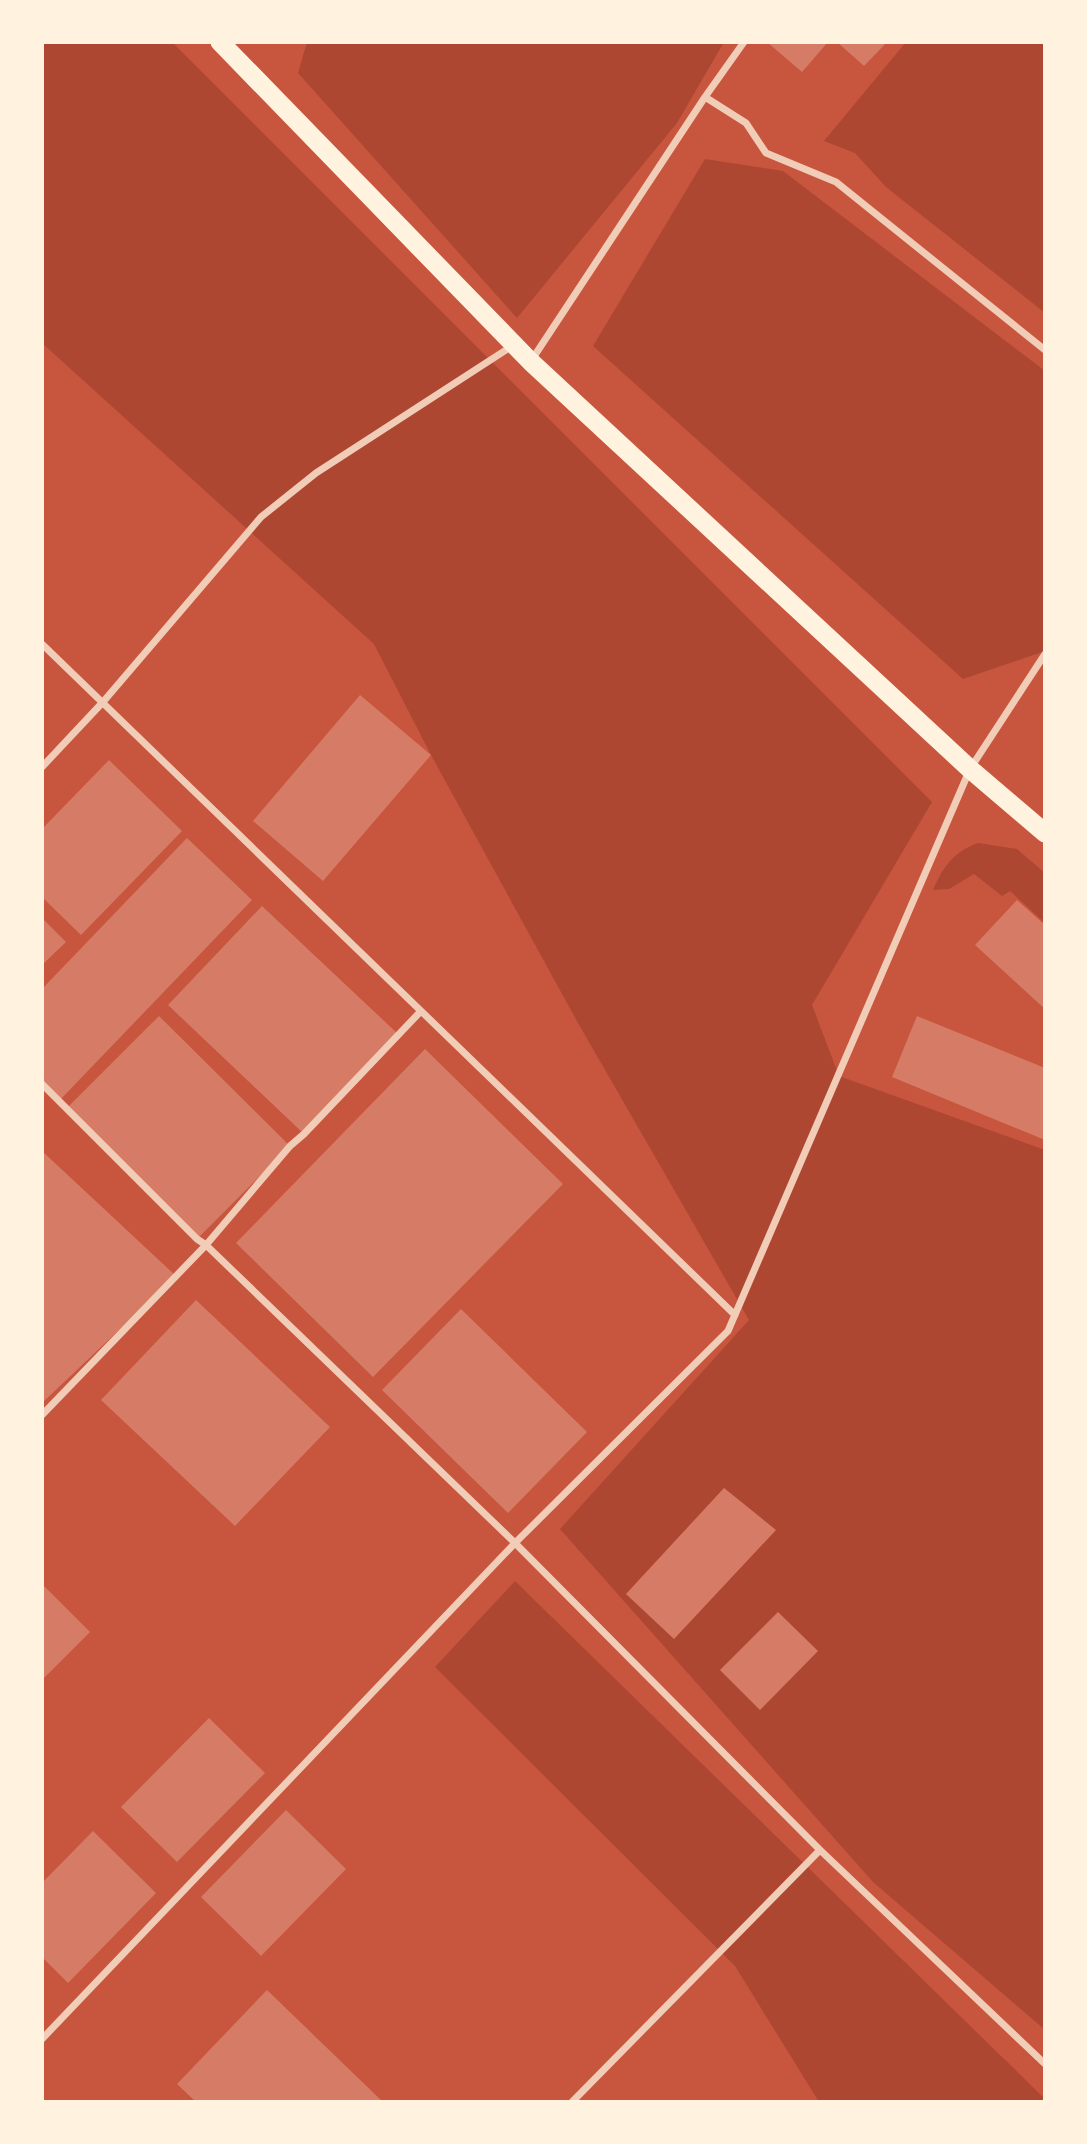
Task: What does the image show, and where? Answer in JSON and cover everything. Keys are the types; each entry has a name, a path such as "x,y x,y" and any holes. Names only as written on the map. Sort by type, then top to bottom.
{"highway":[{"path":"220,42 531,362 970,769 1045,833"}],"street":[{"path":"531,362 744,42"},
{"path":"705,97 746,122 766,153 836,182 1045,350"},
{"path":"42,767 103,702 261,517 316,473 514,345"},
{"path":"42,644 735,1315"},
{"path":"42,2039 515,1543 728,1331 970,769 1045,654"},
{"path":"42,1415 206,1245 290,1146 421,1011"},
{"path":"42,1084 197,1239 515,1543 820,1850 1045,2064"},
{"path":"572,2102 820,1850"}],"shaded area":[{"path":"42,42 172,42 932,802 812,1005 839,1076 1045,1150 1045,2030 873,1882 560,1529 749,1320 578,1023 431,755 374,644 42,343"},
{"path":"307,42 724,42 677,123 517,318 298,73"},
{"path":"906,42 1045,42 1045,313 886,187 855,153 824,141"},
{"path":"705,159 783,171 1045,371 1045,651 963,679 593,346"},
{"path":"978,843 1017,849 1045,873 1045,923 1010,891 1002,896 974,874 949,889 933,890 950,861"},
{"path":"515,1581 1045,2099 1045,2102 819,2102 735,1966 435,1667"}],"building":[{"path":"767,42 828,42 802,72"},
{"path":"837,42 887,42 864,66"},
{"path":"360,695 431,755 323,881 253,821"},
{"path":"109,760 182,831 81,935 42,897 42,829"},
{"path":"187,838 252,900 59,1101 42,1084 42,989"},
{"path":"1017,900 1045,925 1045,1009 975,945"},
{"path":"262,906 398,1034 304,1134 168,1005"},
{"path":"42,918 66,942 42,965"},
{"path":"159,1016 290,1146 197,1239 66,1109"},
{"path":"917,1016 1045,1068 1045,1140 892,1077"},
{"path":"425,1049 563,1184 373,1377 236,1243"},
{"path":"42,1151 176,1276 42,1403"},
{"path":"196,1300 330,1427 235,1526 101,1400"},
{"path":"461,1309 587,1432 508,1513 382,1390"},
{"path":"724,1488 776,1530 674,1639 626,1594"},
{"path":"42,1584 90,1632 42,1680"},
{"path":"778,1612 818,1651 760,1710 720,1670"},
{"path":"209,1718 265,1773 177,1862 121,1807"},
{"path":"286,1810 346,1869 261,1956 201,1897"},
{"path":"93,1831 156,1893 68,1983 42,1957 42,1883"},
{"path":"267,1990 383,2102 196,2102 177,2084"}]}
